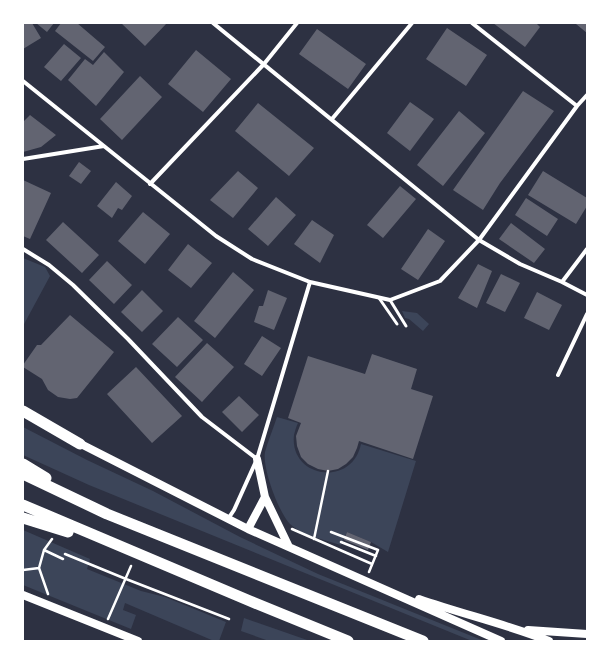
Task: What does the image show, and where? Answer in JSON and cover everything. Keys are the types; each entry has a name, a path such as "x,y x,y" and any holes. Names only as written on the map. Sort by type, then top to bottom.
{"highway":[{"path":"23,411 80,444"},
{"path":"23,419 80,444"},
{"path":"23,464 107,514"},
{"path":"23,474 107,514 423,641"},
{"path":"23,505 348,641"},
{"path":"23,518 137,554"}],"main road":[{"path":"23,408 80,444 248,529 501,641"},
{"path":"257,459 265,497 288,547"},
{"path":"248,529 265,497"},
{"path":"365,580 448,609 518,629 549,641"},
{"path":"23,595 104,627 126,639 138,641"},
{"path":"518,629 587,634"}],"street":[{"path":"213,23 479,240 520,264 562,282 587,295"},
{"path":"150,184 264,64 298,23"},
{"path":"332,119 412,23"},
{"path":"472,23 578,106"},
{"path":"23,81 216,236 252,259 310,282 390,300 440,281 479,240 587,95"},
{"path":"23,158 104,146"},
{"path":"562,282 587,249"},
{"path":"23,250 49,265 73,285 128,339 202,417 257,459"},
{"path":"228,519 234,510 257,459 310,282"},
{"path":"558,375 587,314"}],"lane":[{"path":"379,298 397,324"},
{"path":"390,300 406,326"}],"path":[{"path":"314,539 328,471"},
{"path":"277,523 372,564"},
{"path":"331,532 378,550 365,580"},
{"path":"53,537 44,550 39,568 53,607"},
{"path":"341,542 376,556"},
{"path":"44,550 63,558"},
{"path":"65,554 229,618"},
{"path":"104,627 131,566"},
{"path":"23,570 39,568"}],"shaded area":[{"path":"23,258 45,267 50,276 23,326"},
{"path":"402,311 417,313 429,324 423,331 409,319 405,318"},
{"path":"277,417 298,423 294,435 295,450 301,461 311,468 322,472 335,472 346,467 355,458 361,444 416,461 388,552 371,542 347,532 341,545 308,535 290,524 276,501 266,468 265,452"},
{"path":"23,427 87,460 153,491 240,537 318,574 484,641 472,641 89,485 23,455"},
{"path":"23,530 90,559 87,569 141,591 165,597 226,622 219,641 214,641 125,603 123,610 136,615 131,629 23,585"},
{"path":"244,618 310,641 269,641 241,631"}],"building":[{"path":"23,23 32,23 41,38 23,49"},
{"path":"36,23 54,23 47,32"},
{"path":"61,23 77,23 105,47 93,61 55,31"},
{"path":"121,23 167,23 145,46"},
{"path":"493,23 536,23 540,27 525,47"},
{"path":"587,23 587,33 576,24"},
{"path":"447,28 487,55 466,86 426,59"},
{"path":"317,29 366,64 348,89 299,54"},
{"path":"64,44 81,58 61,81 44,67"},
{"path":"196,50 231,79 203,112 168,84"},
{"path":"104,52 124,72 96,106 68,80 85,59 93,65"},
{"path":"140,76 162,97 122,140 100,119"},
{"path":"523,91 554,111 500,183 483,210 453,190"},
{"path":"410,102 434,119 410,151 387,133"},
{"path":"258,103 314,148 289,176 235,131"},
{"path":"459,111 485,133 443,186 417,165"},
{"path":"30,115 56,135 41,147 23,152 23,122"},
{"path":"79,162 91,171 81,184 69,176"},
{"path":"238,171 258,188 233,218 210,200"},
{"path":"543,171 587,198 587,206 576,224 528,195"},
{"path":"23,180 51,193 30,239 23,236"},
{"path":"116,182 132,196 122,210 118,208 112,218 97,206"},
{"path":"400,186 416,199 383,238 367,225"},
{"path":"276,197 296,215 268,246 248,229"},
{"path":"526,198 558,219 547,236 515,215"},
{"path":"143,212 170,234 145,264 118,241"},
{"path":"312,220 334,235 320,263 294,244"},
{"path":"63,222 99,255 82,273 46,240"},
{"path":"511,223 545,249 534,263 499,239"},
{"path":"428,229 445,241 418,280 401,269"},
{"path":"188,244 212,263 191,288 168,270"},
{"path":"107,261 132,285 114,304 89,280"},
{"path":"478,264 492,271 477,308 458,298"},
{"path":"233,272 254,290 215,338 194,321"},
{"path":"501,274 520,283 505,312 486,303"},
{"path":"142,290 163,311 142,332 121,312"},
{"path":"268,290 287,298 274,330 254,322 259,306 263,306"},
{"path":"537,292 562,305 549,330 524,318"},
{"path":"70,315 114,352 77,398 70,399 58,397 48,390 42,379 23,367 23,365 37,345 41,345"},
{"path":"178,317 203,340 177,367 152,344"},
{"path":"262,336 281,348 262,376 244,364"},
{"path":"207,343 234,367 202,402 175,377"},
{"path":"372,354 417,369 411,389 433,396 413,459 359,441 353,457 338,469 328,471 318,469 308,464 301,457 297,446 296,436 301,423 288,418 308,356 365,374"},
{"path":"136,367 182,416 152,443 107,394"},
{"path":"239,396 259,415 242,432 222,412"},
{"path":"347,532 371,542 368,550 344,540"}]}
